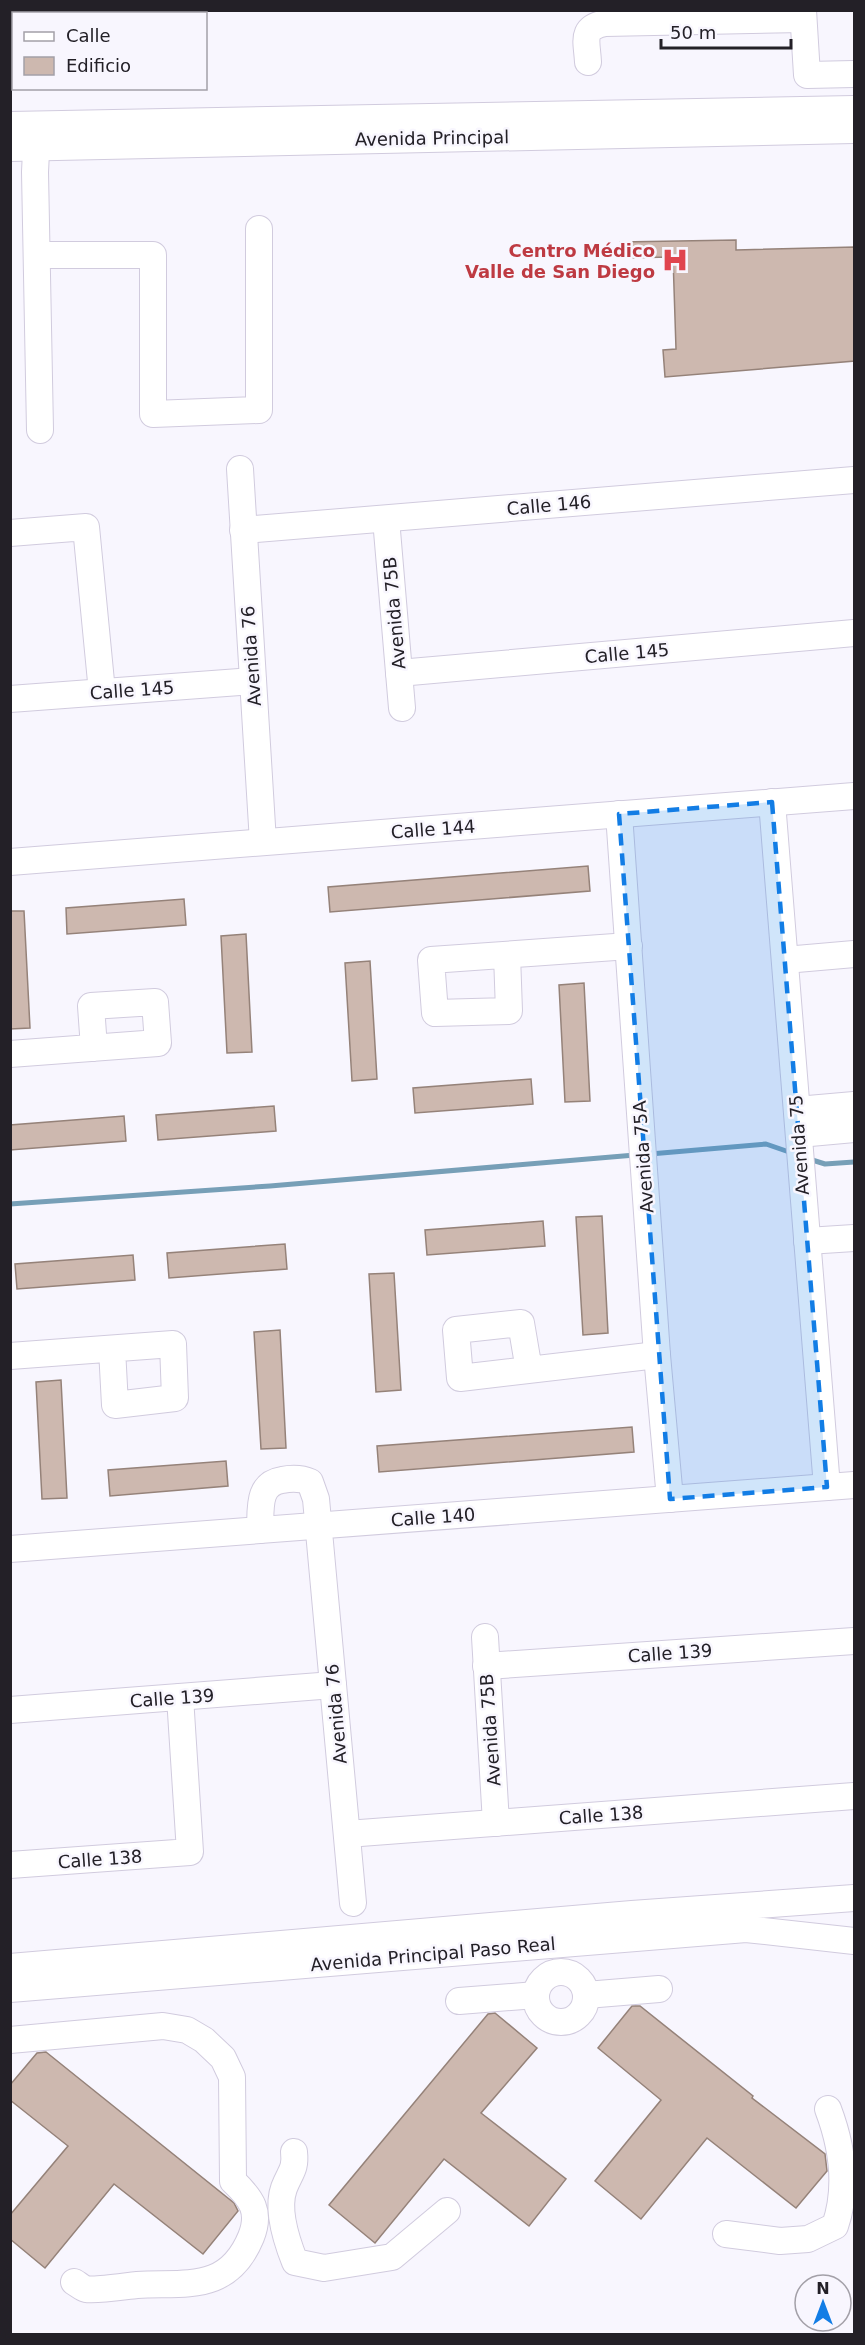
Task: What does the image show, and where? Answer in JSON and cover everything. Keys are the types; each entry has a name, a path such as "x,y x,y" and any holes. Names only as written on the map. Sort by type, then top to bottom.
{"street":[{"path":"588,62 586,36 594,26 605,23 803,15 812,120"},
{"path":"807,75 855,74"},
{"name":"Avenida Principal","path":"10,124 28,140 328,130 680,134 713,133 812,120 855,109"},
{"name":"Avenida Principal","path":"812,120 855,130"},
{"path":"28,140 37,255 40,430"},
{"path":"37,255 153,255 153,414 259,410 259,229"},
{"name":"Avenida 76","path":"240,469 263,842"},
{"name":"Calle 146","path":"243,530 855,480"},
{"name":"Avenida 75B","path":"386,519 402,708"},
{"path":"10,533 86,527 102,692"},
{"name":"Calle 145","path":"399,673 855,633"},
{"name":"Calle 145","path":"10,699 253,681"},
{"name":"Calle 144","path":"10,862 855,796"},
{"name":"Avenida 75","path":"772,802 827,1487"},
{"name":"Avenida 75A","path":"619,814 657,1355 670,1499"},
{"path":"507,955 629,946"},
{"path":"785,960 855,954"},
{"path":"10,1054 94,1048"},
{"path":"798,1138 855,1105"},
{"path":"798,1138 855,1129"},
{"path":"807,1241 855,1238"},
{"path":"10,1356 112,1348"},
{"path":"529,1370 657,1355"},
{"name":"Avenida 76","path":"260,1530 262,1494 266,1486 286,1479 303,1479 310,1482 316,1499 353,1903"},
{"name":"Calle 140","path":"10,1549 855,1485"},
{"name":"Avenida 75B","path":"485,1637 496,1823"},
{"name":"Calle 139","path":"486,1666 855,1641"},
{"name":"Calle 139","path":"10,1710 333,1685"},
{"name":"Calle 138","path":"10,1865 190,1852 180,1697"},
{"name":"Calle 138","path":"347,1834 855,1796"},
{"name":"Avenida Principal Paso Real","path":"10,1989 855,1898"},
{"path":"828,1900 828,1938"},
{"name":"Avenida Principal Paso Real","path":"10,1967 565,1931 746,1929 855,1941"},
{"path":"560,1972 565,1931"},
{"path":"560,1972 573,1975 579,1980 586,1995 582,2011 569,2021 561,2022 546,2017 537,2003 536,1995 542,1981 549,1975 560,1972"},
{"path":"586,1995 659,1989"},
{"path":"459,2001 536,1995"},
{"path":"10,2040 163,2026 187,2030 204,2040 223,2058 232,2077 233,2181 247,2194 256,2211 255,2228 243,2256 222,2275 190,2285 86,2289 74,2282"},
{"path":"726,2234 780,2241 808,2239 835,2226 842,2207 841,2147 828,2109"},
{"path":"294,2152 295,2166 283,2190 282,2207 284,2234 295,2262 324,2268 392,2257 447,2211"}],"highlighted area":[{"path":"772,802 827,1487 670,1499 619,814"}],"building":[{"path":"736,240 736,250 855,247 855,361 665,377 663,350 676,349 673,257 620,258 620,242"},
{"path":"588,866 590,891 330,912 328,887"},
{"path":"184,899 186,925 67,934 66,908"},
{"path":"10,911 24,911 30,1028 10,1029"},
{"path":"246,934 252,1052 227,1053 221,936"},
{"path":"370,961 377,1079 352,1081 345,963"},
{"path":"584,983 590,1101 565,1102 559,985"},
{"path":"531,1079 533,1104 415,1113 413,1088"},
{"path":"274,1106 276,1131 158,1140 156,1115"},
{"path":"124,1116 126,1141 10,1150 10,1125"},
{"path":"602,1216 608,1333 583,1335 576,1217"},
{"path":"543,1221 545,1246 427,1255 425,1230"},
{"path":"285,1244 287,1269 169,1278 167,1253"},
{"path":"133,1255 135,1280 17,1289 15,1264"},
{"path":"394,1273 401,1390 376,1392 369,1274"},
{"path":"280,1330 286,1448 261,1449 254,1332"},
{"path":"61,1380 67,1498 42,1499 36,1382"},
{"path":"632,1427 634,1452 379,1472 377,1446"},
{"path":"226,1461 228,1486 110,1496 108,1470"},
{"path":"632,2006 640,2006 753,2096 752,2098 825,2154 827,2171 796,2208 707,2138 641,2219 595,2181 661,2100 598,2048"},
{"path":"495,2013 537,2048 481,2113 566,2179 529,2226 444,2159 375,2243 329,2205 488,2014"},
{"path":"46,2052 234,2203 238,2211 203,2254 114,2184 45,2268 10,2239 10,2215 68,2146 10,2100 10,2085 37,2053"}],"waterway":[{"path":"650,1154 766,1144 792,1153"},
{"path":"10,1204 270,1186 635,1155"},
{"path":"809,1159 825,1164 854,1162"}],"place":[{"name":"Centro Médico Valle de San Diego","path":"675,260"}]}
